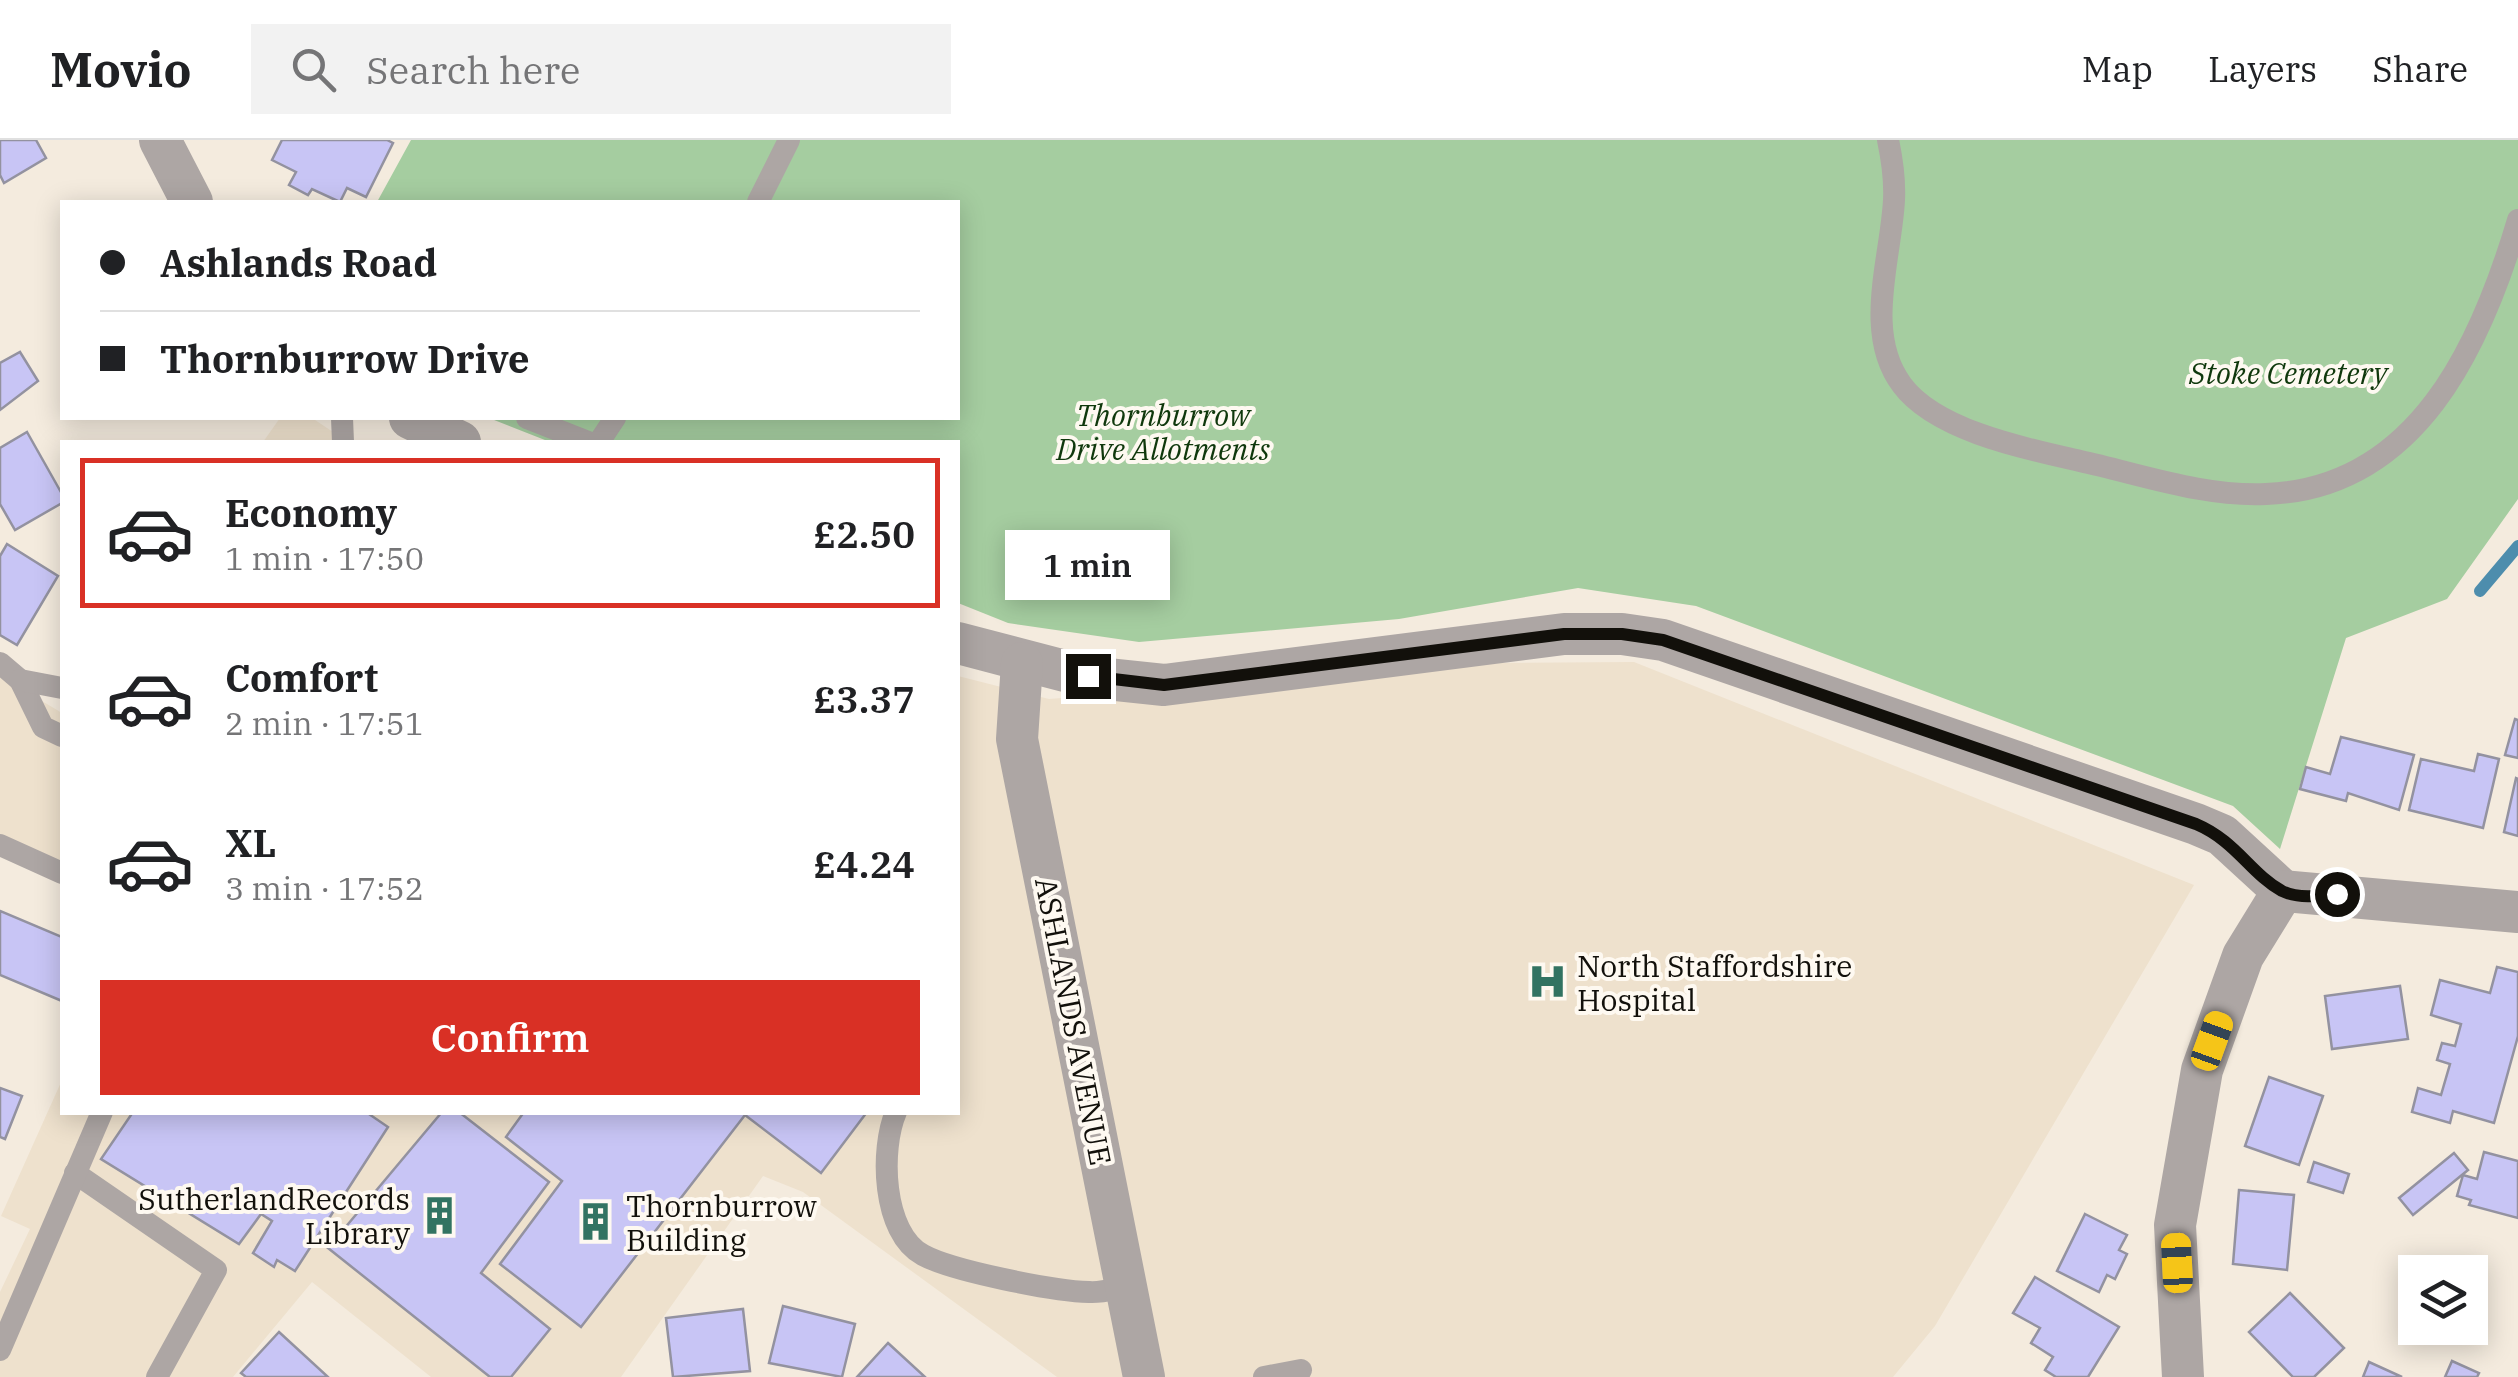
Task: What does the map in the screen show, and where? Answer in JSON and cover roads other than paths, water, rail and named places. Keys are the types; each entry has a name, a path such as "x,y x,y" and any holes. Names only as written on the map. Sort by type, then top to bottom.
{"street":[{"path":"160,140 191,200"},
{"path":"414,420 456,440"},
{"path":"960,644 1022,663 1164,685 1564,634 1622,634 1663,640 2196,824 2222,835 2283,891 2518,912"},
{"name":"ASHLANDS AVENUE","path":"1022,663 1017,739 1144,1377"},
{"path":"2183,1377 2175,1225 2202,1070 2243,956 2283,891"}],"lane":[{"path":"759,200 789,140"},
{"path":"1888,140 1894,197 1881,328 1889,363 1903,387 1934,414 2015,446 2218,492 2266,494 2314,488 2383,454 2423,418 2476,342 2518,220"},
{"path":"532,420 583,440"},
{"path":"0,663 20,680 42,727 60,735"},
{"path":"20,680 60,688"},
{"path":"0,845 60,871"},
{"path":"0,1350 101,1115"},
{"path":"895,1115 888,1129 885,1182 899,1227 921,1254 991,1274 1090,1293 1127,1287"},
{"path":"75,1173 216,1270 157,1377"},
{"path":"1264,1377 1300,1370"}],"waterway":[{"path":"2480,591 2518,546"}],"place":[{"name":"North Staffordshire Hospital","path":"1547,982"},
{"name":"SutherlandRecords Library","path":"440,1215"},
{"name":"Thornburrow Building","path":"596,1222"}],"park label":[{"name":"Stoke Cemetery","path":"2288,372"},
{"name":"Thornburrow Drive Allotments","path":"1163,431"}]}
